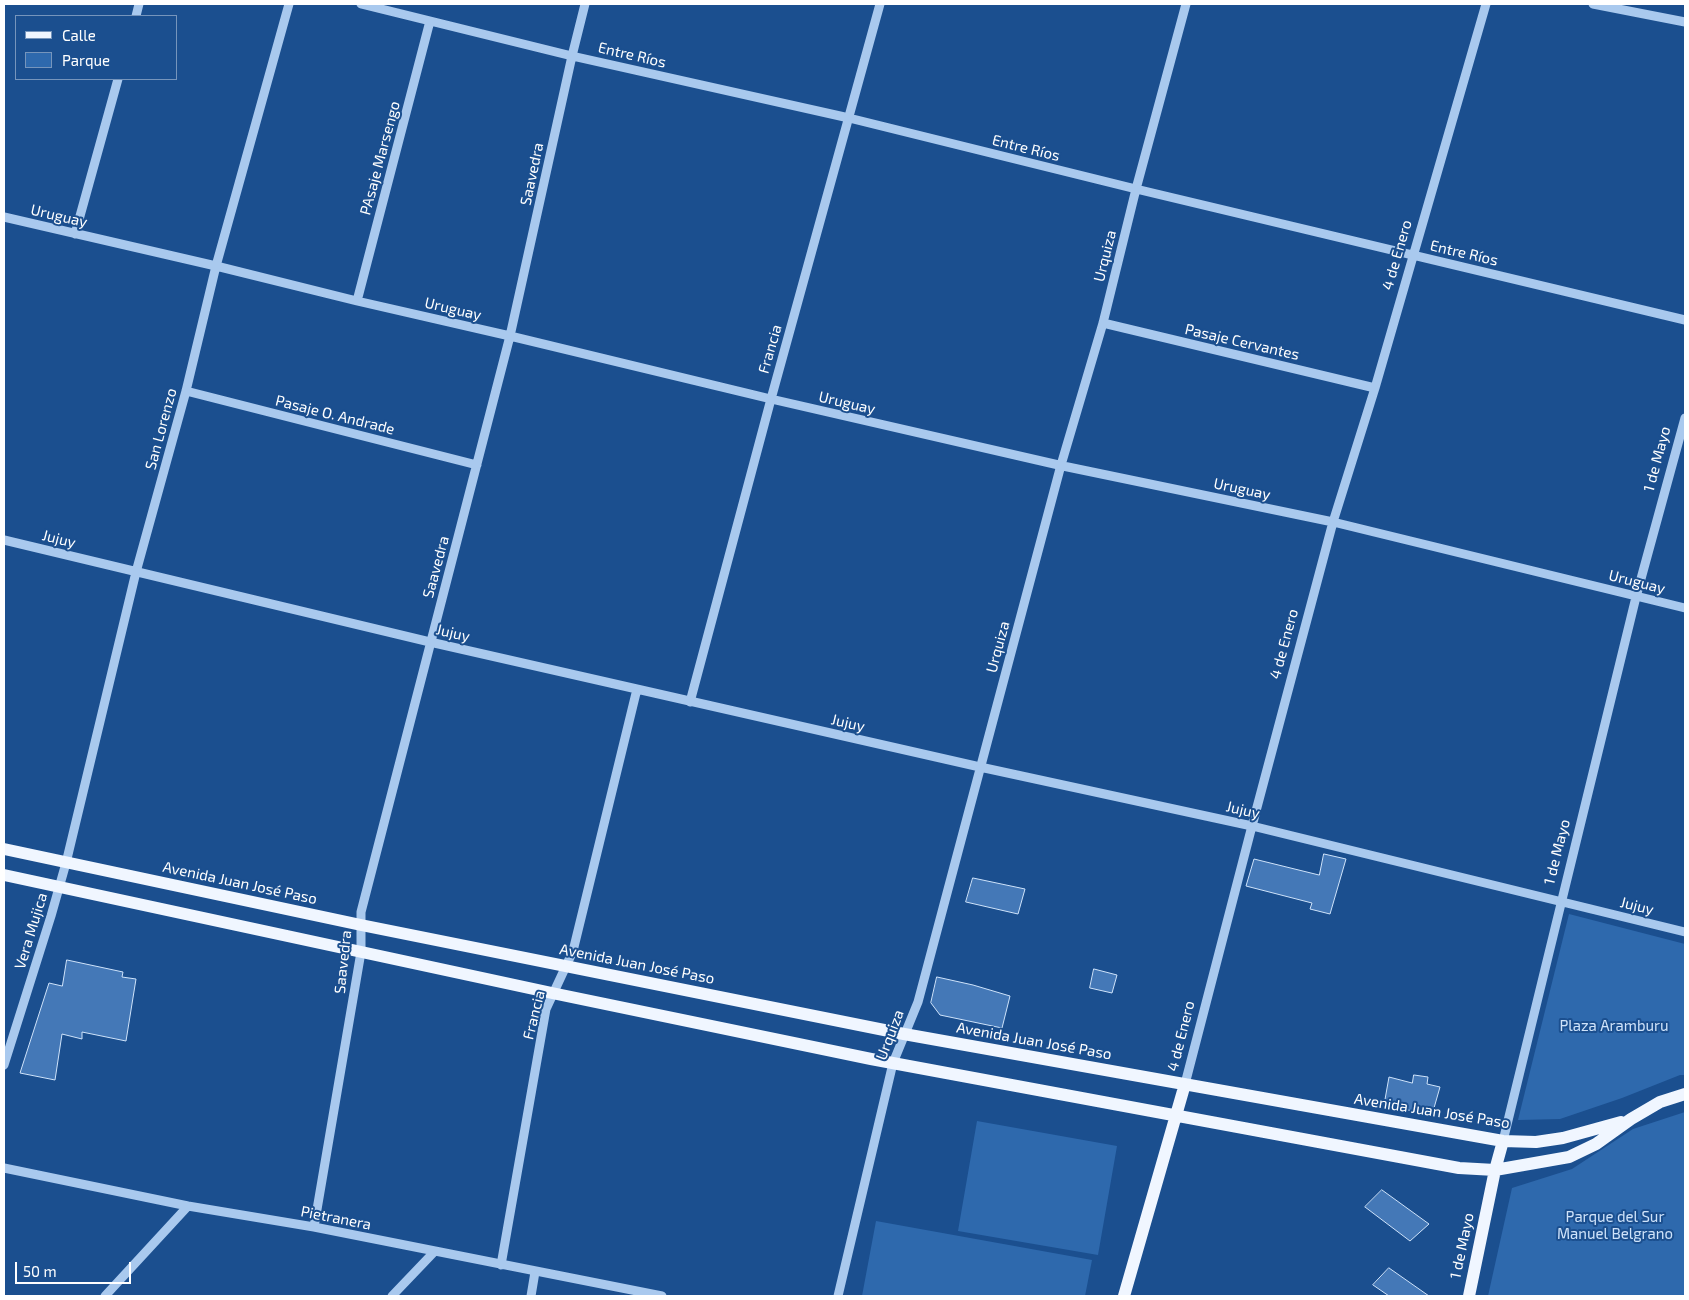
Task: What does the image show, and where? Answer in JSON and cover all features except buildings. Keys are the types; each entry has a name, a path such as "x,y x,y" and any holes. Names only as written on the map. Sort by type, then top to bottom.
{"main road":[{"name":"Avenida Juan José Paso","path":"4,849 360,925 904,1034 1503,1141 1536,1142 1563,1138 1631,1119"},
{"path":"4,875 552,993 893,1063 1458,1168 1494,1170 1569,1156 1596,1144 1631,1119 1660,1102 1685,1094"},
{"name":"4 de Enero","path":"1124,1296 1175,1116 1186,1084"},
{"name":"1 de Mayo","path":"1468,1296 1494,1170 1503,1141"}],"street":[{"name":"San Lorenzo","path":"66,863 136,572 186,392 216,266 290,4"},
{"name":"Entre Ríos","path":"361,4 572,56 849,118 1136,189 1685,320"},
{"name":"Saavedra","path":"314,1227 361,952 361,912 510,336 585,4"},
{"name":"Francia","path":"690,702 880,4"},
{"name":"Urquiza","path":"838,1296 893,1063 918,1002 1062,465 1103,323 1136,189 1186,4"},
{"name":"4 de Enero","path":"1186,1084 1333,522 1414,256 1486,4"},
{"path":"1593,4 1685,22"},
{"name":"PAsaje Marsengo","path":"357,301 430,21"},
{"path":"75,234 118,80"},
{"name":"Uruguay","path":"4,217 510,336 771,400 1062,465 1333,522 1685,608"},
{"name":"Pasaje Cervantes","path":"1103,323 1375,388"},
{"name":"Pasaje O. Andrade","path":"186,392 477,465"},
{"name":"1 de Mayo","path":"1503,1141 1636,596 1685,418"},
{"name":"Jujuy","path":"4,540 637,690 1252,826 1685,932"},
{"name":"Francia","path":"501,1265 546,1009 573,951 637,690"},
{"name":"Vera Mujica","path":"4,1065 66,863"},
{"name":"Pietranera","path":"4,1168 188,1206 314,1227 662,1296"},
{"path":"105,1296 188,1206"},
{"path":"392,1296 435,1251"},
{"path":"531,1296 535,1272"}],"green space":[{"name":"Plaza Aramburu","path":"1569,914 1685,944 1685,1075 1680,1075 1622,1098 1560,1119 1518,1120"},
{"name":"Parque del Sur Manuel Belgrano","path":"1685,1112 1685,1296 1488,1296 1512,1188 1572,1169 1633,1129"},
{"path":"977,1121 1117,1146 1098,1255 958,1231"},
{"path":"876,1221 1092,1260 1085,1296 862,1296"}]}
